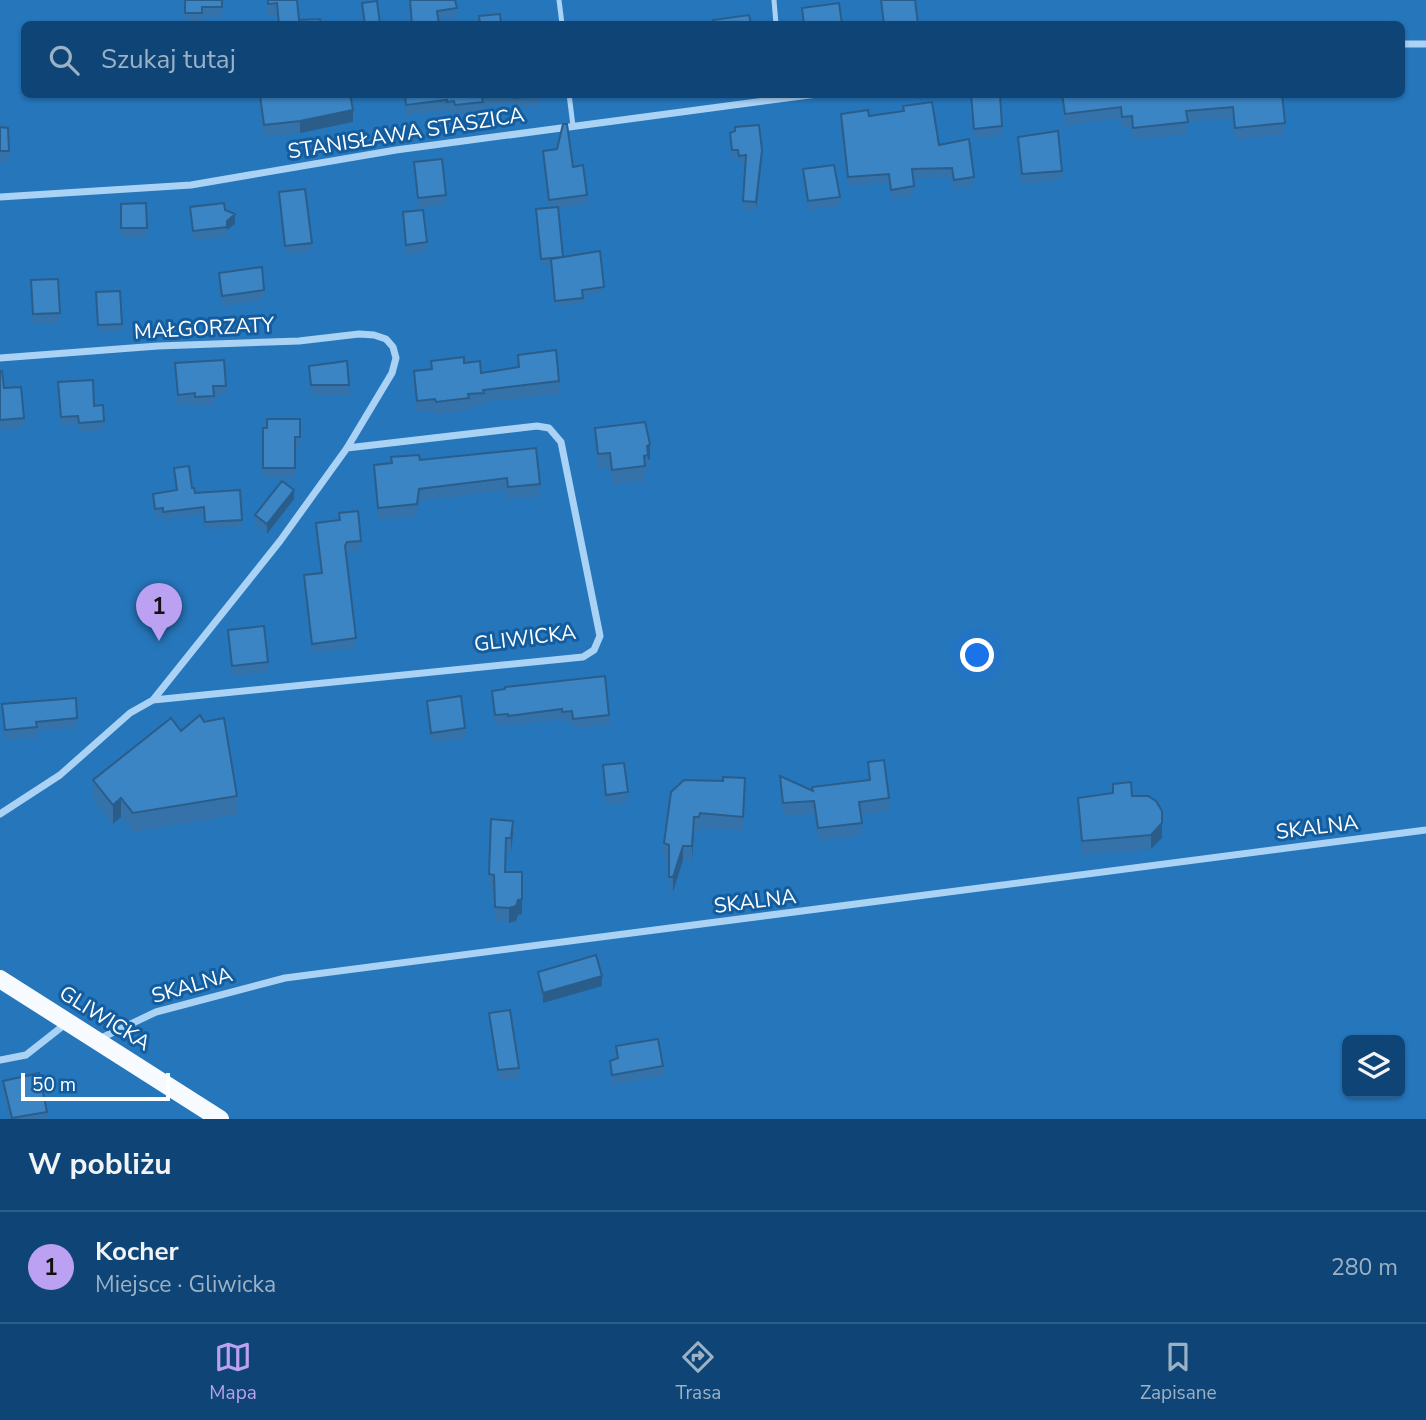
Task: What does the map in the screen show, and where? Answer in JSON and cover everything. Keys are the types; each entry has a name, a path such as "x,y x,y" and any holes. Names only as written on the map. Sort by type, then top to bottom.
{"main road":[{"name":"GLIWICKA","path":"0,979 220,1119"}],"street":[{"path":"1405,44 1426,44"},
{"name":"STANISŁAWA STASZICA","path":"0,197 191,185 396,150 777,98"},
{"name":"MAŁGORZATY","path":"0,358 158,346 299,341 359,334 386,339 393,346 396,358"},
{"name":"GLIWICKA","path":"0,814 60,775 130,713 153,700 280,541 347,448 392,373 396,358"},
{"name":"GLIWICKA","path":"153,700 583,657 594,650 600,636 561,442 548,428 537,426 347,448"},
{"name":"SKALNA","path":"97,1040 156,1012 285,978 1426,830"},
{"path":"0,1060 26,1055 68,1022"}],"lane":[{"path":"559,0 562,21"},
{"path":"774,0 776,21"},
{"path":"570,98 573,126"}],"shaded area":[{"path":"0,0 1426,0 1426,1119 0,1119"}],"building":[{"path":"185,0 222,0 222,7 202,7 202,13 185,13"},
{"path":"268,0 297,0 299,20 320,21 279,21 277,3 268,4"},
{"path":"410,0 455,0 457,8 437,11 439,21 412,21"},
{"path":"881,0 915,0 918,21 884,21"},
{"path":"377,1 380,21 365,21 362,3"},
{"path":"839,3 842,21 804,21 802,8"},
{"path":"500,14 501,21 480,21 479,16"},
{"path":"749,15 750,21 713,21"},
{"path":"260,98 351,98 353,110 264,125"},
{"path":"405,98 482,98 483,102 455,105 454,101 447,100 406,105"},
{"path":"971,98 1000,98 1002,126 974,129"},
{"path":"1063,98 1282,98 1285,123 1235,128 1233,107 1186,111 1188,122 1133,128 1132,116 1122,117 1121,107 1065,114"},
{"path":"932,102 939,145 969,139 974,177 954,180 952,168 912,169 914,186 891,190 889,174 848,177 841,114 868,110 869,116 904,111 903,106"},
{"path":"563,124 567,124 573,167 583,165 587,195 549,200 543,151 557,149"},
{"path":"759,125 762,150 756,202 743,201 746,155 739,156 738,150 732,150 730,133 735,131 735,127"},
{"path":"0,127 8,128 9,151 0,151"},
{"path":"1058,131 1062,171 1022,174 1018,137"},
{"path":"442,159 446,195 418,198 414,162"},
{"path":"834,165 840,197 808,201 803,169"},
{"path":"305,189 312,243 285,246 279,192"},
{"path":"146,203 147,228 121,228 121,204"},
{"path":"224,203 225,210 235,214 227,221 227,227 193,231 190,207"},
{"path":"558,207 563,257 541,259 536,209"},
{"path":"423,210 427,242 406,245 403,212"},
{"path":"600,251 604,287 582,290 583,298 555,301 551,259"},
{"path":"262,267 264,290 222,296 219,273"},
{"path":"58,279 60,313 33,314 31,280"},
{"path":"120,291 122,324 98,325 96,292"},
{"path":"556,350 559,381 483,390 484,393 468,394 469,398 417,401 414,371 432,369 431,361 464,357 464,363 480,361 481,373 519,367 518,355"},
{"path":"224,360 226,386 213,386 214,396 195,397 195,393 178,395 175,363"},
{"path":"347,361 349,385 311,385 309,366"},
{"path":"0,371 4,388 21,387 24,418 0,420"},
{"path":"93,380 94,406 103,405 104,421 79,423 78,416 61,417 58,382"},
{"path":"267,419 300,419 300,437 295,437 295,468 263,468 263,428 267,428"},
{"path":"645,422 650,444 647,446 648,455 644,456 645,466 612,470 610,453 598,454 595,428"},
{"path":"536,448 540,484 508,487 507,478 419,489 417,504 378,508 374,465 392,463 391,457 419,455 420,460"},
{"path":"189,466 195,493 240,490 242,520 205,522 204,507 163,512 163,508 155,509 153,494 177,490 174,468"},
{"path":"282,481 294,490 267,524 255,515"},
{"path":"358,511 361,541 347,542 345,546 356,638 312,644 304,575 322,573 316,523 340,520 339,513"},
{"path":"264,626 268,662 232,666 228,630"},
{"path":"605,676 609,715 573,719 572,711 562,712 562,709 508,716 495,715 492,691 505,687"},
{"path":"461,696 465,728 431,733 427,701"},
{"path":"76,698 77,718 36,722 37,727 5,730 2,704"},
{"path":"200,715 204,722 224,718 237,796 133,813 121,798 113,805 93,780 171,718 181,731"},
{"path":"884,760 889,798 859,802 862,823 818,828 814,801 783,803 780,776 813,791 812,787 870,780 868,762"},
{"path":"624,763 628,792 606,795 603,765"},
{"path":"723,777 745,778 743,817 700,813 699,817 694,817 692,846 683,846 673,877 669,877 669,845 664,843 671,792 684,780 723,781"},
{"path":"1131,782 1132,796 1148,796 1156,801 1162,811 1162,823 1151,835 1082,841 1078,798 1113,793 1113,784"},
{"path":"491,819 513,821 511,838 506,838 505,872 522,872 522,899 518,900 516,906 509,908 495,907 494,875 489,874"},
{"path":"596,955 602,976 543,993 538,972"},
{"path":"510,1010 519,1068 498,1070 489,1013"},
{"path":"658,1039 663,1066 612,1075 610,1061 618,1058 616,1046"},
{"path":"39,1073 47,1112 12,1118 3,1081"}],"place":[{"name":"Kocher","path":"159,641"}]}
